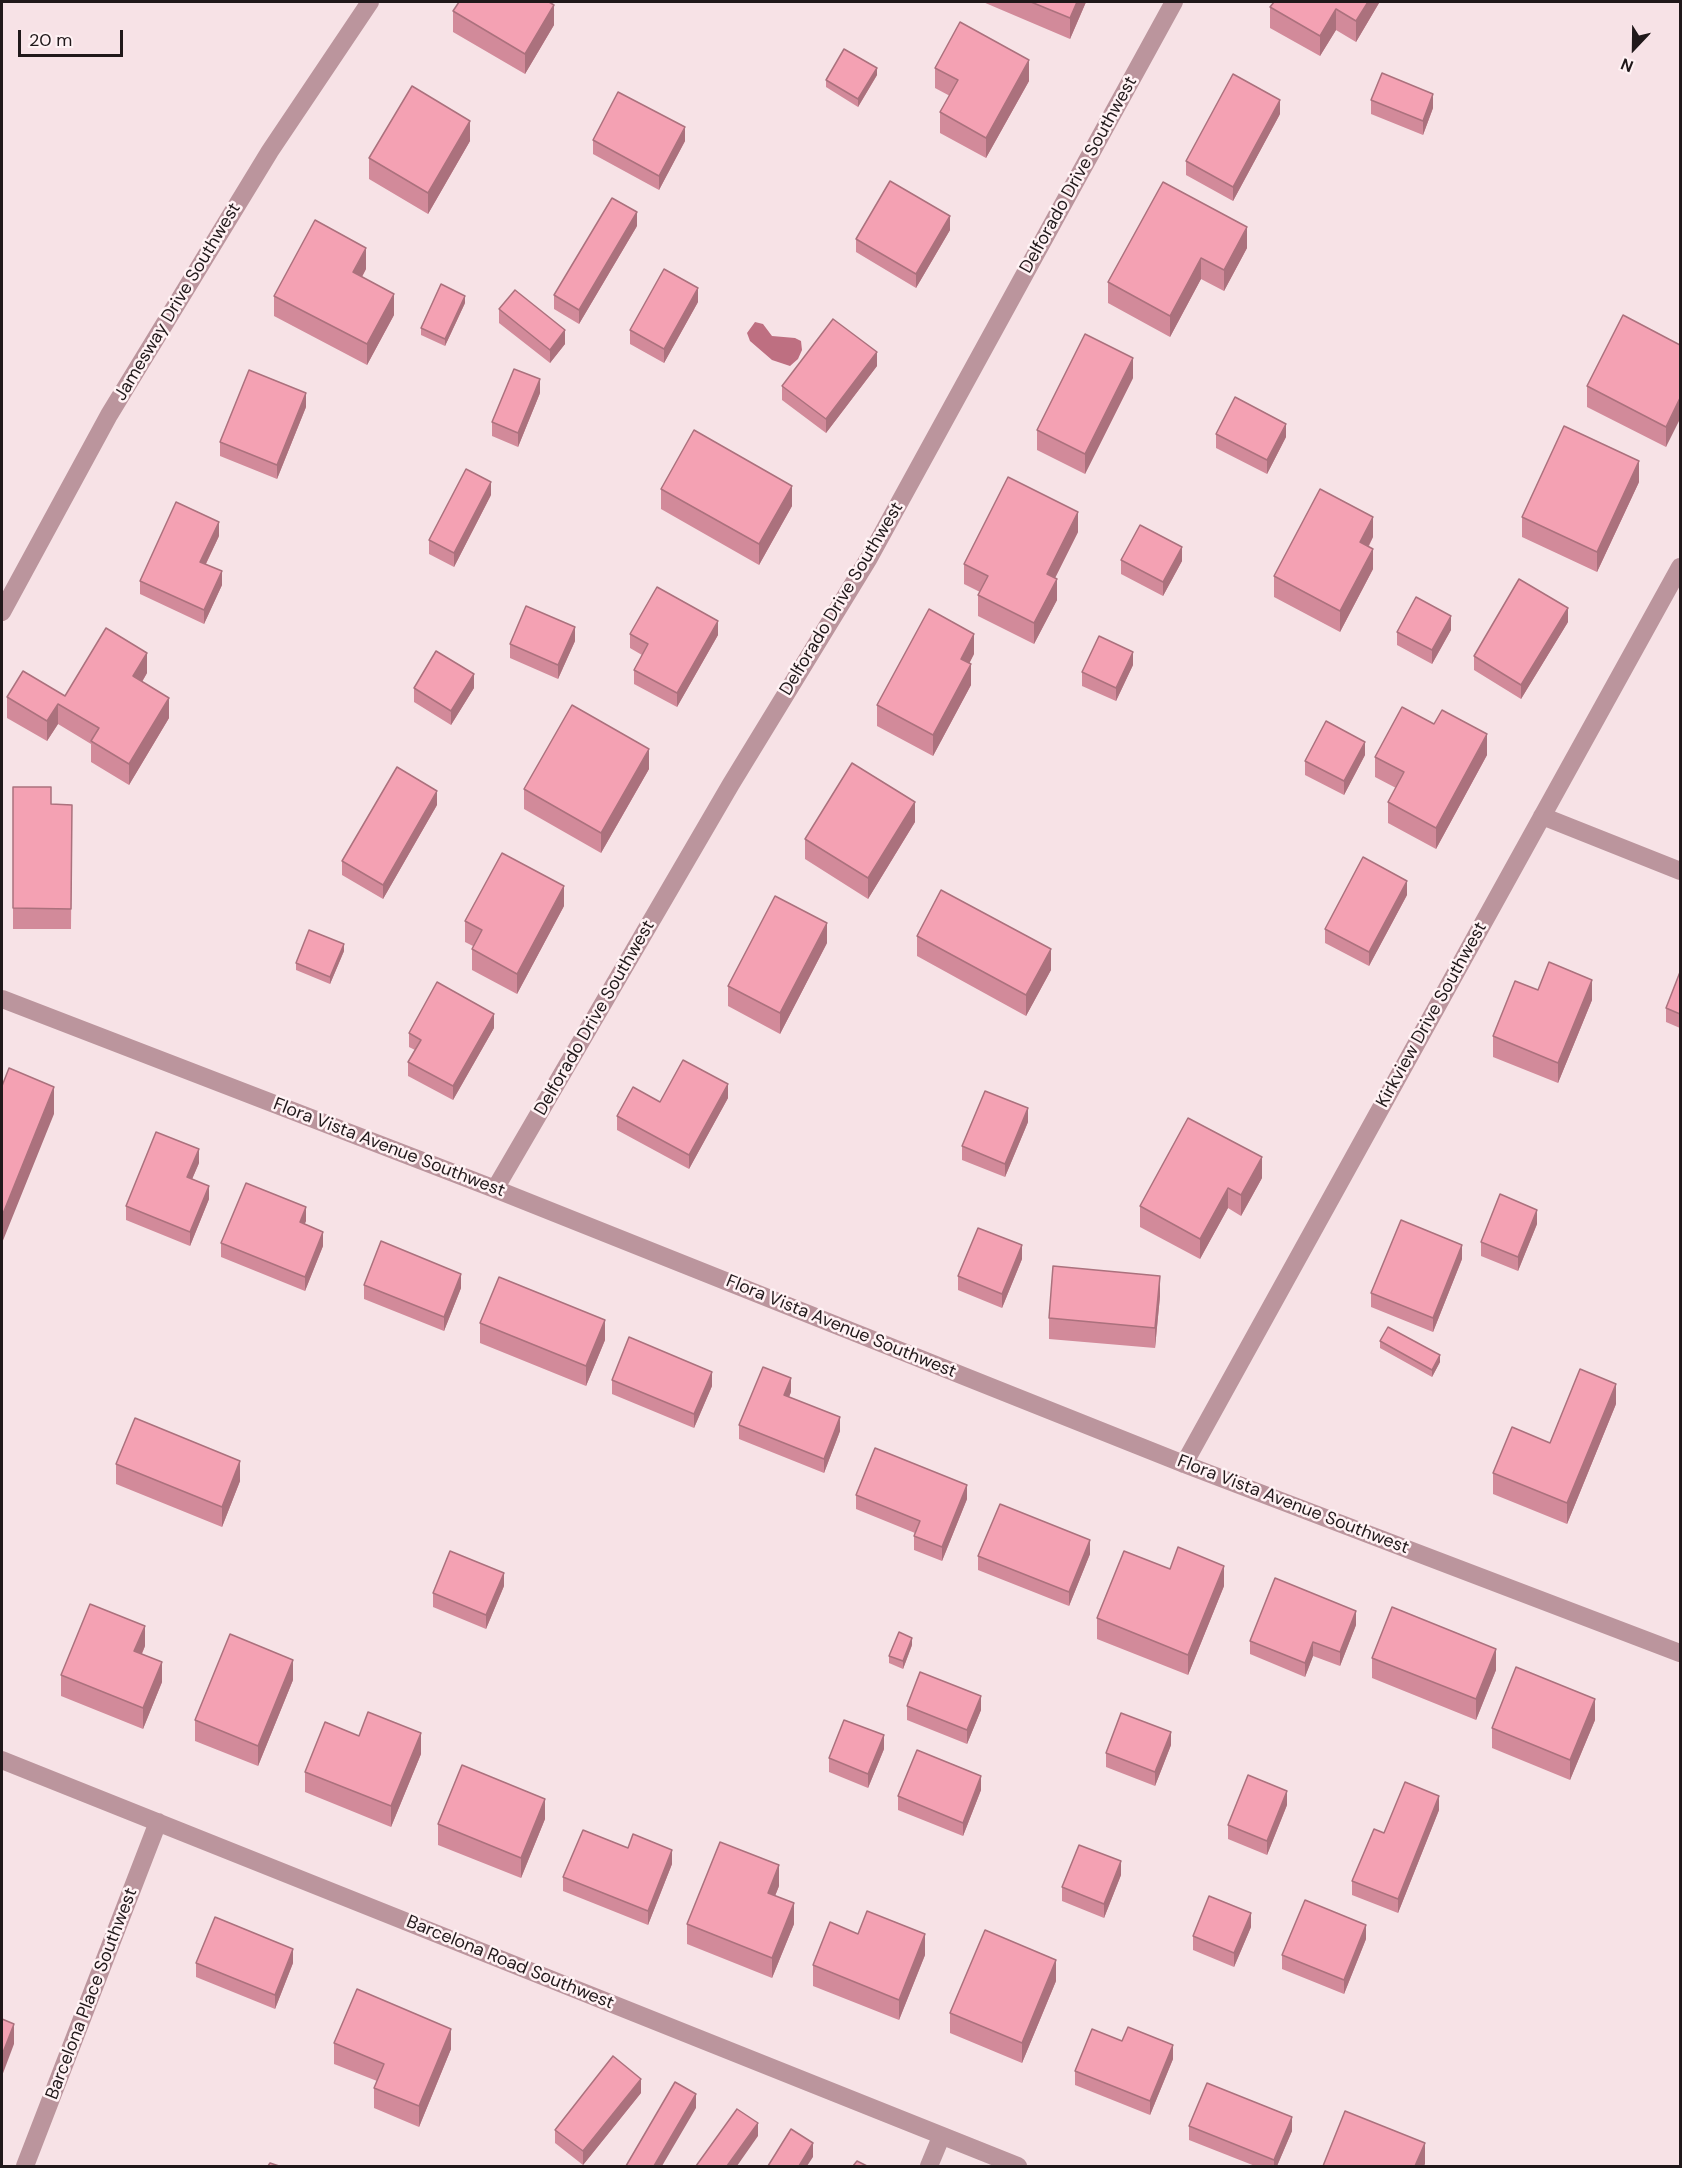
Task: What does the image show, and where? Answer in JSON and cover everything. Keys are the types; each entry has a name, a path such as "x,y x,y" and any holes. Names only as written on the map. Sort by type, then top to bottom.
{"street":[{"name":"Jamesway Drive Southwest","path":"2,612 109,415 270,151 370,2"},
{"name":"Delforado Drive Southwest","path":"495,1189 731,784 869,558 1174,2"},
{"name":"Kirkview Drive Southwest","path":"1184,1464 1680,567"},
{"path":"1542,816 1680,871"},
{"name":"Flora Vista Avenue Southwest","path":"2,999 495,1189 1184,1464 1680,1653"},
{"name":"Barcelona Road Southwest","path":"2,1760 1018,2166"},
{"name":"Barcelona Place Southwest","path":"26,2166 158,1822"},
{"path":"929,2166 941,2137"}],"shaded area":[{"path":"755,322 763,324 772,336 795,338 801,341 802,350 798,359 790,366 772,360 750,341 747,333"}],"building":[{"path":"459,2 549,2 554,5 525,54 453,11"},
{"path":"1031,2 1077,2 1070,18"},
{"path":"1274,2 1368,2 1356,21 1336,9 1320,36 1270,7"},
{"path":"960,22 1029,60 986,138 940,112 958,80 935,68"},
{"path":"844,49 877,68 858,99 826,80"},
{"path":"1382,73 1433,94 1423,121 1371,100"},
{"path":"1233,74 1280,100 1233,187 1186,161"},
{"path":"412,86 470,121 428,193 369,158"},
{"path":"618,92 685,127 659,176 593,140"},
{"path":"890,181 950,216 916,274 856,239"},
{"path":"1163,182 1247,227 1224,270 1201,258 1170,316 1108,282"},
{"path":"612,198 637,212 579,310 554,295"},
{"path":"315,220 366,248 353,272 394,294 367,344 274,296"},
{"path":"664,269 698,288 664,349 630,330"},
{"path":"441,284 465,296 445,339 421,328"},
{"path":"515,290 565,330 550,350 499,309"},
{"path":"1623,315 1680,345 1680,398 1666,427 1587,386"},
{"path":"833,319 877,352 826,419 782,386"},
{"path":"1085,334 1133,358 1085,454 1037,430"},
{"path":"514,369 540,379 518,433 492,422"},
{"path":"249,370 306,393 277,465 220,442"},
{"path":"1235,397 1286,424 1267,460 1216,434"},
{"path":"1564,426 1639,461 1597,552 1522,517"},
{"path":"694,430 792,486 759,544 661,489"},
{"path":"466,469 491,482 454,553 429,540"},
{"path":"1008,477 1078,512 1047,574 1057,579 1034,623 978,595 988,576 964,564"},
{"path":"1320,489 1373,517 1360,542 1373,549 1340,611 1274,576"},
{"path":"176,502 219,522 200,562 222,571 204,610 140,581"},
{"path":"1140,525 1182,547 1163,582 1121,560"},
{"path":"1519,579 1568,608 1521,685 1474,656"},
{"path":"657,587 718,621 677,693 634,670 648,644 630,634"},
{"path":"1416,597 1451,616 1432,650 1397,632"},
{"path":"526,606 575,627 558,665 510,644"},
{"path":"929,609 974,634 961,659 971,664 933,735 877,705"},
{"path":"106,628 147,653 133,676 169,698 129,764 91,741 99,728 58,704 47,721 7,697 23,671 65,696"},
{"path":"1099,636 1133,652 1116,688 1082,672"},
{"path":"436,651 474,674 451,711 414,688"},
{"path":"572,705 649,749 601,833 524,789"},
{"path":"1402,707 1434,724 1442,710 1487,734 1436,828 1388,802 1404,772 1375,757"},
{"path":"1326,721 1365,742 1344,781 1305,761"},
{"path":"852,763 915,802 868,878 805,839"},
{"path":"397,767 437,791 383,885 342,861"},
{"path":"13,787 51,787 51,804 72,805 71,909 13,908"},
{"path":"502,853 564,886 517,974 472,949 482,930 465,921"},
{"path":"1363,857 1407,881 1369,952 1325,929"},
{"path":"941,890 1051,949 1026,995 917,936"},
{"path":"775,896 827,923 780,1013 728,986"},
{"path":"309,930 344,944 330,977 296,963"},
{"path":"1549,962 1592,980 1558,1063 1493,1036 1515,981 1538,990"},
{"path":"1680,972 1680,1014 1666,1008"},
{"path":"437,982 494,1014 453,1086 408,1062 421,1040 409,1033"},
{"path":"683,1060 728,1084 689,1155 617,1116 633,1087 660,1102"},
{"path":"9,1068 54,1087 2,1216 2,1086"},
{"path":"985,1091 1028,1108 1005,1164 962,1146"},
{"path":"1188,1118 1262,1157 1241,1195 1228,1188 1200,1239 1140,1206"},
{"path":"156,1132 199,1149 187,1177 209,1186 190,1232 126,1206"},
{"path":"246,1183 306,1207 300,1222 323,1232 305,1277 221,1243"},
{"path":"1500,1194 1537,1210 1518,1257 1481,1242"},
{"path":"1401,1220 1462,1245 1433,1318 1371,1293"},
{"path":"978,1228 1022,1245 1002,1294 958,1276"},
{"path":"381,1241 461,1274 444,1317 364,1285"},
{"path":"1053,1266 1160,1276 1155,1328 1049,1318"},
{"path":"499,1277 605,1320 586,1366 480,1323"},
{"path":"1388,1327 1440,1355 1432,1370 1380,1341"},
{"path":"629,1337 712,1372 694,1414 612,1380"},
{"path":"763,1367 791,1378 784,1395 840,1417 824,1459 739,1425"},
{"path":"1580,1369 1616,1384 1567,1503 1493,1473 1512,1427 1550,1443"},
{"path":"135,1418 240,1461 222,1507 116,1464"},
{"path":"875,1448 967,1485 942,1547 914,1536 920,1521 856,1495"},
{"path":"1000,1504 1090,1540 1069,1592 978,1556"},
{"path":"1178,1547 1224,1566 1188,1655 1097,1618 1124,1551 1170,1569"},
{"path":"450,1551 504,1573 486,1615 433,1593"},
{"path":"1275,1578 1356,1611 1340,1652 1313,1642 1305,1663 1250,1641"},
{"path":"90,1604 145,1626 134,1651 162,1662 143,1708 61,1675"},
{"path":"1392,1607 1496,1649 1476,1699 1372,1658"},
{"path":"899,1632 912,1638 903,1661 889,1656"},
{"path":"230,1634 293,1660 258,1746 195,1720"},
{"path":"1516,1667 1595,1699 1570,1760 1492,1728"},
{"path":"920,1672 981,1696 967,1730 907,1706"},
{"path":"368,1712 421,1733 391,1806 305,1772 325,1722 359,1736"},
{"path":"1121,1713 1171,1732 1155,1772 1106,1753"},
{"path":"844,1720 884,1735 868,1774 829,1758"},
{"path":"917,1750 981,1776 963,1823 898,1796"},
{"path":"462,1765 545,1799 521,1858 438,1824"},
{"path":"1248,1775 1287,1791 1267,1841 1228,1825"},
{"path":"1405,1782 1439,1796 1398,1899 1352,1881 1374,1829 1384,1833"},
{"path":"583,1830 628,1848 633,1834 672,1850 648,1911 563,1877"},
{"path":"720,1842 779,1865 768,1893 794,1903 772,1958 687,1924"},
{"path":"1079,1845 1121,1861 1104,1904 1062,1887"},
{"path":"1209,1896 1251,1913 1234,1953 1193,1936"},
{"path":"1305,1900 1366,1925 1344,1980 1282,1955"},
{"path":"867,1911 925,1934 899,2000 813,1965 830,1922 858,1934"},
{"path":"215,1917 293,1949 275,1995 196,1963"},
{"path":"985,1930 1056,1960 1022,2043 950,2013"},
{"path":"357,1989 451,2029 419,2106 374,2088 384,2064 334,2043"},
{"path":"2,2019 14,2024 2,2055"},
{"path":"1128,2027 1173,2045 1150,2101 1075,2071 1092,2029 1122,2041"},
{"path":"613,2056 641,2079 583,2151 555,2130"},
{"path":"675,2082 696,2094 654,2166 626,2166"},
{"path":"1207,2083 1292,2117 1274,2160 1189,2126"},
{"path":"737,2109 758,2123 727,2166 696,2166"},
{"path":"1345,2111 1425,2143 1415,2166 1323,2166"},
{"path":"791,2129 813,2143 799,2166 768,2166"},
{"path":"857,2161 867,2166 853,2166"}]}
